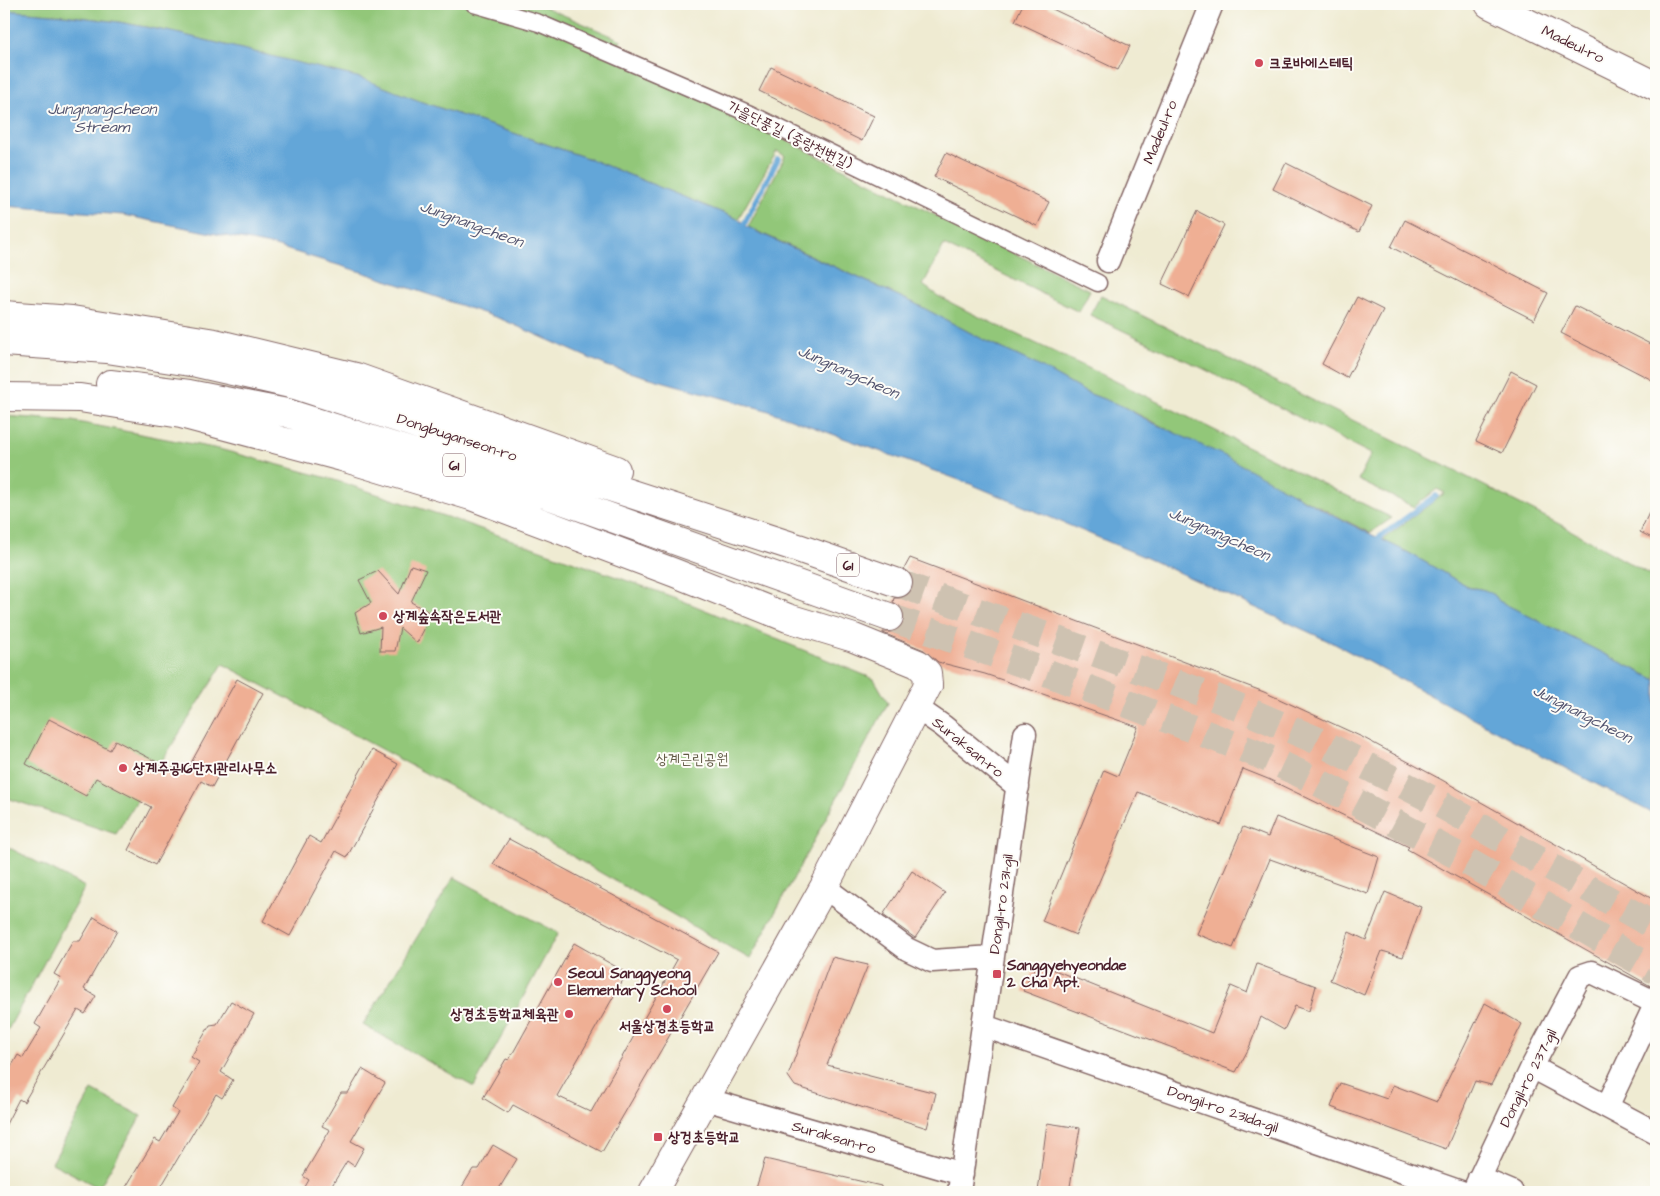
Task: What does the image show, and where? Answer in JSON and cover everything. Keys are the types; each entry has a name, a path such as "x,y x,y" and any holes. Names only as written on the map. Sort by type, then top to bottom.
{"main road":[{"name":"Madeul-ro","path":"1489,4 1654,81"},
{"path":"4,315 72,320 215,343 356,377 670,489 798,548"},
{"name":"Dongbuganseon-ro","path":"4,342 107,349 197,363 295,385 798,548 898,583"},
{"name":"Dongbuganseon-ro","path":"4,378 104,384 189,394 287,413 548,495 889,616"},
{"path":"4,397 80,398 181,414 342,457 471,496 675,572 788,618 854,638 918,664 927,673 923,696"},
{"name":"Suraksan-ro","path":"653,1192 824,887 923,696"}],"street":[{"name":"가을단풍길 (중랑천변길)","path":"474,4 538,23 750,114 1098,284"},
{"name":"Madeul-ro","path":"1108,261 1212,4"},
{"name":"Suraksan-ro","path":"923,696 942,726 1018,788"},
{"name":"Dongil-ro 231-gil","path":"961,1183 1025,734"},
{"path":"824,887 907,949 932,961 993,957"},
{"name":"Dongil-ro 237-gil","path":"1476,1185 1532,1067 1580,976 1592,972 1656,1003"},
{"path":"1608,1107 1656,1003"},
{"name":"Dongil-ro 231da-gil","path":"984,1026 1461,1192"},
{"path":"1532,1067 1656,1133"},
{"name":"Suraksan-ro","path":"705,1099 961,1183"},
{"path":"1476,1185 1512,1192"}],"green space":[{"path":"4,4 538,4 621,40 613,59 732,113 1090,290 1079,312 944,245 923,285 938,296 1101,374 1392,518 1370,533 1122,406 1085,392 1037,365 984,340 914,303 748,227 785,156 777,151 738,219 590,159 422,102 360,78 172,32 119,22 4,10"},
{"path":"1101,295 1471,479 1563,526 1656,578 1656,680 1498,601 1489,592 1470,588 1409,553 1382,540 1445,493 1437,489 1414,507 1358,480 1371,454 1202,368 1090,315"},
{"name":"상계근린공원","path":"4,416 72,421 219,449 328,478 450,518 676,598 874,679 888,703 750,959 468,796 223,664 116,834 4,797"},
{"path":"4,845 85,887 4,1037"},
{"path":"454,877 558,933 474,1087 363,1025"},
{"path":"92,1090 141,1116 99,1188 52,1163"}],"water":[{"name":"Jungnangcheon Stream","path":"4,10 119,22 172,32 361,78 422,102 590,159 738,219 760,233 914,303 984,340 1037,365 1085,392 1122,406 1149,421 1225,456 1332,515 1409,553 1470,588 1490,592 1499,601 1656,680 1656,815 1335,644 1147,558 973,485 766,410 607,366 501,319 368,274 275,246 123,215 4,206"}],"building":[{"path":"1023,4 1042,4 1130,46 1118,70 1015,21"},
{"path":"771,67 874,116 862,141 759,91"},
{"path":"946,153 1049,202 1037,226 934,177"},
{"path":"1286,163 1372,206 1359,232 1273,189"},
{"path":"1197,211 1224,225 1189,297 1162,284"},
{"path":"1405,220 1548,293 1534,320 1391,247"},
{"path":"1357,297 1383,310 1347,378 1322,364"},
{"path":"1575,306 1656,347 1656,382 1561,333"},
{"path":"1511,371 1536,384 1502,453 1476,441"},
{"path":"1656,498 1656,540 1640,532"},
{"path":"910,558 1264,692 1362,737 1656,901 1656,989 1407,849 1409,847 1268,779 1243,769 1221,825 1138,792 1076,935 1042,921 1104,770 1118,776 1138,727 985,674 938,662 924,650 883,633 899,629 903,623 904,615 901,607 893,602 894,598 908,595 913,589 913,580 910,573 904,569"},
{"path":"411,565 426,570 411,602 432,614 417,643 400,628 395,651 380,651 381,627 361,633 355,613 371,603 359,580 378,571 399,594"},
{"path":"237,679 263,693 212,787 201,781 155,865 128,850 151,807 96,778 86,796 26,764 49,719 110,750 115,740 172,770 174,766 186,772"},
{"path":"372,750 398,764 347,857 336,851 290,936 263,921 309,836 321,843"},
{"path":"1276,817 1379,857 1368,894 1270,859 1233,948 1196,934 1243,827 1268,837"},
{"name":"서울상경초등학교","path":"509,839 718,952 602,1152 513,1105 508,1113 483,1098 506,1059 509,1060 574,943 627,973 557,1096 591,1112 677,960 493,864"},
{"path":"912,871 945,893 915,938 883,915"},
{"path":"1385,892 1421,907 1403,957 1382,951 1364,995 1330,980 1349,932 1366,940"},
{"path":"94,917 117,931 84,989 96,996 85,1014 78,1010 24,1102 19,1099 4,1128 4,1079 18,1055 23,1058 41,1028 35,1024 61,978 54,974 73,941 80,941"},
{"path":"832,957 868,965 827,1065 936,1093 927,1128 795,1086 788,1076"},
{"path":"1037,963 1212,1033 1231,986 1247,993 1257,964 1316,986 1309,1011 1295,1006 1284,1030 1261,1017 1249,1048 1236,1072 1023,991"},
{"path":"231,1001 254,1014 221,1072 233,1080 222,1098 216,1094 158,1192 123,1192 155,1139 160,1142 178,1112 172,1108 199,1062 191,1057 210,1025 217,1024"},
{"path":"1485,1003 1522,1024 1491,1085 1475,1081 1446,1149 1331,1107 1340,1083 1387,1099 1393,1085 1437,1102"},
{"path":"362,1069 385,1083 351,1141 364,1148 354,1166 347,1161 328,1192 302,1192 309,1180 303,1176 330,1130 322,1126 341,1093 348,1093"},
{"path":"1047,1123 1080,1128 1069,1192 1038,1192"},
{"path":"493,1145 517,1159 497,1192 459,1192 473,1169 479,1169"},
{"path":"765,1159 881,1186 881,1192 755,1192"}],"waterway":[{"path":"741,230 778,159"},
{"path":"1373,542 1436,496"}],"tunnel":[{"path":"898,583 1174,682 1316,740 1435,801 1656,927"},
{"path":"889,617 1035,668 1260,755 1314,780 1458,856 1656,971"}],"place":[{"name":"크로바에스테틱","path":"1259,63"},
{"name":"상계숲속작은도서관","path":"383,616"},
{"name":"상계주공16단지관리사무소","path":"123,768"},
{"name":"Sanggyehyeondae 2 Cha Apt.","path":"997,974"},
{"name":"Seoul Sanggyeong Elementary School","path":"558,982"},
{"name":"서울상경초등학교","path":"667,1009"},
{"name":"상경초등학교체육관","path":"569,1014"},
{"name":"상겅초등학교","path":"658,1137"}],"water label":[{"name":"Jungnangcheon","path":"472,223"},
{"name":"Jungnangcheon","path":"849,371"},
{"name":"Jungnangcheon","path":"1220,533"},
{"name":"Jungnangcheon","path":"1583,713"}]}
